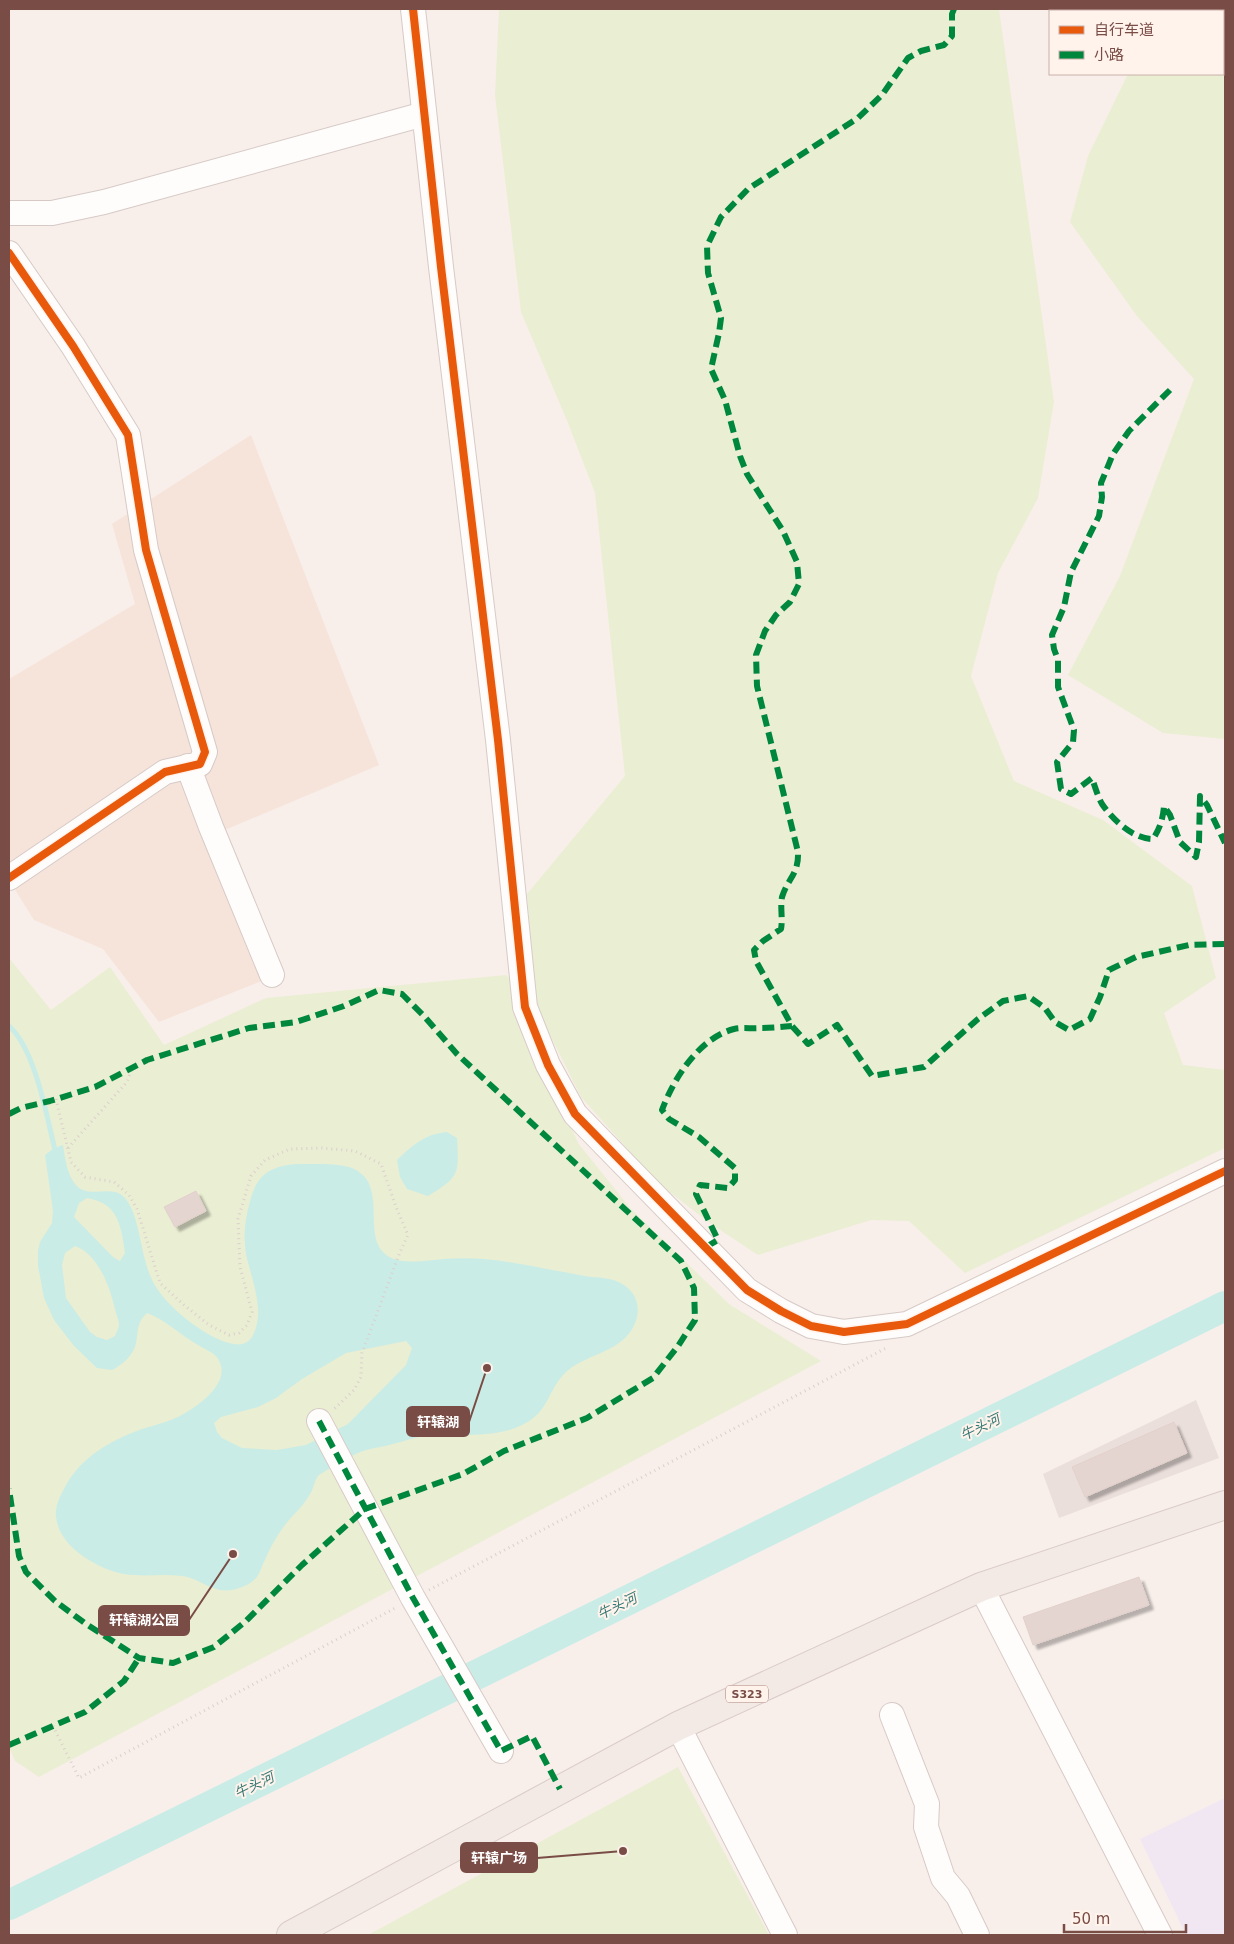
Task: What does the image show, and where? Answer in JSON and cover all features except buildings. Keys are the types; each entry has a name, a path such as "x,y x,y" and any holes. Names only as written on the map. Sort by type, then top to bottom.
{"main road":[{"name":"S323","path":"306,1932 678,1726 981,1587 1225,1506"}],"street":[{"path":"413,9 498,740 525,1008 544,1057 574,1114 747,1290 781,1311 811,1326 844,1332 907,1324 1225,1171"},
{"path":"9,213 52,213 104,202 424,114"},
{"path":"9,254 73,346 128,435 146,550 205,752 200,764 164,772 9,878"},
{"path":"188,766 211,827 272,974"},
{"path":"319,1421 413,1598 496,1744"},
{"path":"981,1587 1160,1935"},
{"path":"892,1715 927,1804 926,1827 943,1878 958,1896 977,1935"},
{"path":"678,1726 785,1935"}],"path":[{"path":"68,1149 127,1082 132,1068"},
{"path":"56,1099 71,1162 85,1177 114,1182 129,1195 137,1209 160,1282 209,1325 229,1335 240,1333 247,1325 252,1312 240,1267 238,1219 251,1176 265,1160 290,1150 321,1148 355,1152 381,1164 408,1235 362,1353 361,1377 354,1390 319,1421"},
{"path":"53,1726 79,1778 413,1598 902,1339 907,1324"}],"shaded area":[{"path":"251,435 379,765 220,832 269,978 159,1022 103,949 34,920 9,880 9,679 135,604 112,524"},
{"path":"1196,1400 1219,1458 1059,1518 1043,1474"},
{"path":"1225,1798 1225,1935 1186,1935 1140,1839"}],"green space":[{"path":"499,9 999,9 1054,402 1038,498 998,573 971,676 1014,781 1103,820 1192,886 1216,978 1164,1013 1183,1065 1225,1070 1225,1148 965,1273 909,1221 871,1220 758,1255 711,1224 658,1183 581,1097 537,1009 527,894 625,776 595,493 521,312 495,95"},
{"path":"1225,9 1225,739 1163,733 1068,675 1120,576 1194,379 1137,316 1070,222 1088,156 1128,75 1224,75 1224,10 1158,10"},
{"path":"9,958 51,1010 110,967 164,1045 266,998 506,975 526,995 531,1031 578,1143 631,1209 729,1304 821,1361 39,1777 15,1761 9,1747"},
{"path":"678,1767 769,1935 368,1935"}],"water":[{"path":"447,1132 457,1138 458,1159 452,1179 428,1196 407,1189 400,1177 397,1160 420,1141 432,1135"},
{"path":"63,1145 68,1170 78,1187 90,1192 117,1192 123,1196 133,1212 146,1263 158,1290 175,1309 196,1327 229,1343 244,1344 250,1340 257,1324 258,1304 246,1254 245,1239 246,1219 253,1193 261,1177 268,1172 286,1165 299,1164 349,1167 362,1175 370,1186 373,1199 374,1227 377,1240 382,1251 394,1259 412,1261 462,1258 480,1259 610,1279 620,1282 634,1296 638,1310 635,1324 619,1343 581,1362 566,1372 538,1414 522,1425 493,1433 469,1435 440,1434 417,1437 363,1451 320,1474 308,1498 276,1537 257,1576 246,1585 223,1590 182,1576 130,1575 112,1571 85,1558 63,1536 58,1527 56,1517 62,1492 78,1468 97,1452 130,1433 166,1422 197,1406 213,1391 219,1382 221,1364 215,1355 147,1313 139,1324 133,1352 112,1370 97,1368 74,1346 54,1320 44,1298 38,1266 40,1242 52,1223 53,1211 45,1155","holes":["87,1198 106,1205 120,1225 125,1253 120,1261 113,1257 74,1217 79,1203","75,1246 83,1250 102,1272 119,1321 115,1336 107,1340 97,1337 90,1332 66,1298 62,1265 65,1253","406,1341 412,1348 406,1365 348,1424 306,1445 277,1450 242,1448 222,1438 217,1432 214,1423 221,1417 258,1407 276,1398 302,1379 346,1353"]}],"waterway":[{"path":"9,1026 18,1037 33,1068 56,1154"},
{"name":"牛头河","path":"9,1905 1225,1306"}],"marked path":[{"path":"954,9 952,14 952,36 944,45 921,51 908,58 882,95 858,118 748,189 721,217 707,246 708,273 721,318 711,369 725,400 740,456 747,474 783,531 797,562 799,584 790,602 776,615 765,631 756,655 757,686 798,852 797,866 782,897 781,929 763,941 754,950 756,961 792,1026 808,1044 837,1025 872,1076 924,1067 978,1019 1003,1001 1028,996 1045,1008 1055,1022 1069,1030 1090,1019 1109,970 1136,957 1189,945 1225,944"},
{"path":"1170,390 1129,431 1113,454 1101,483 1102,497 1099,516 1071,572 1064,607 1052,635 1058,660 1058,687 1074,730 1073,742 1057,762 1061,789 1071,794 1092,778 1102,804 1124,828 1138,836 1153,839 1161,823 1164,806 1170,815 1180,842 1196,857 1199,842 1200,796 1207,805 1225,843"},
{"path":"9,1114 21,1108 95,1087 147,1060 249,1028 296,1022 344,1006 379,990 402,994 457,1054 681,1261 694,1288 695,1320 653,1378 587,1418 504,1451 463,1474 365,1509 302,1565 246,1621 214,1647 173,1663 139,1658 86,1624 55,1601 26,1572 19,1556 9,1489"},
{"path":"706,1247 718,1240 696,1194 700,1185 728,1188 735,1180 735,1168 699,1137 669,1119 662,1110 673,1085 689,1061 710,1041 734,1029 792,1026"},
{"path":"319,1421 413,1598 501,1751 532,1736 560,1789"},
{"path":"9,1745 85,1712 124,1681 139,1658"}],"cycle path":[{"path":"413,9 441,267 498,740 525,1007 548,1065 575,1114 747,1290 781,1311 811,1326 844,1332 907,1324 1225,1171"},
{"path":"9,253 73,346 128,435 146,550 205,752 200,764 165,772 9,878"}],"place":[{"name":"轩辕湖","path":"487,1368"},
{"name":"轩辕湖公园","path":"233,1554"},
{"name":"轩辕广场","path":"623,1851"}]}
